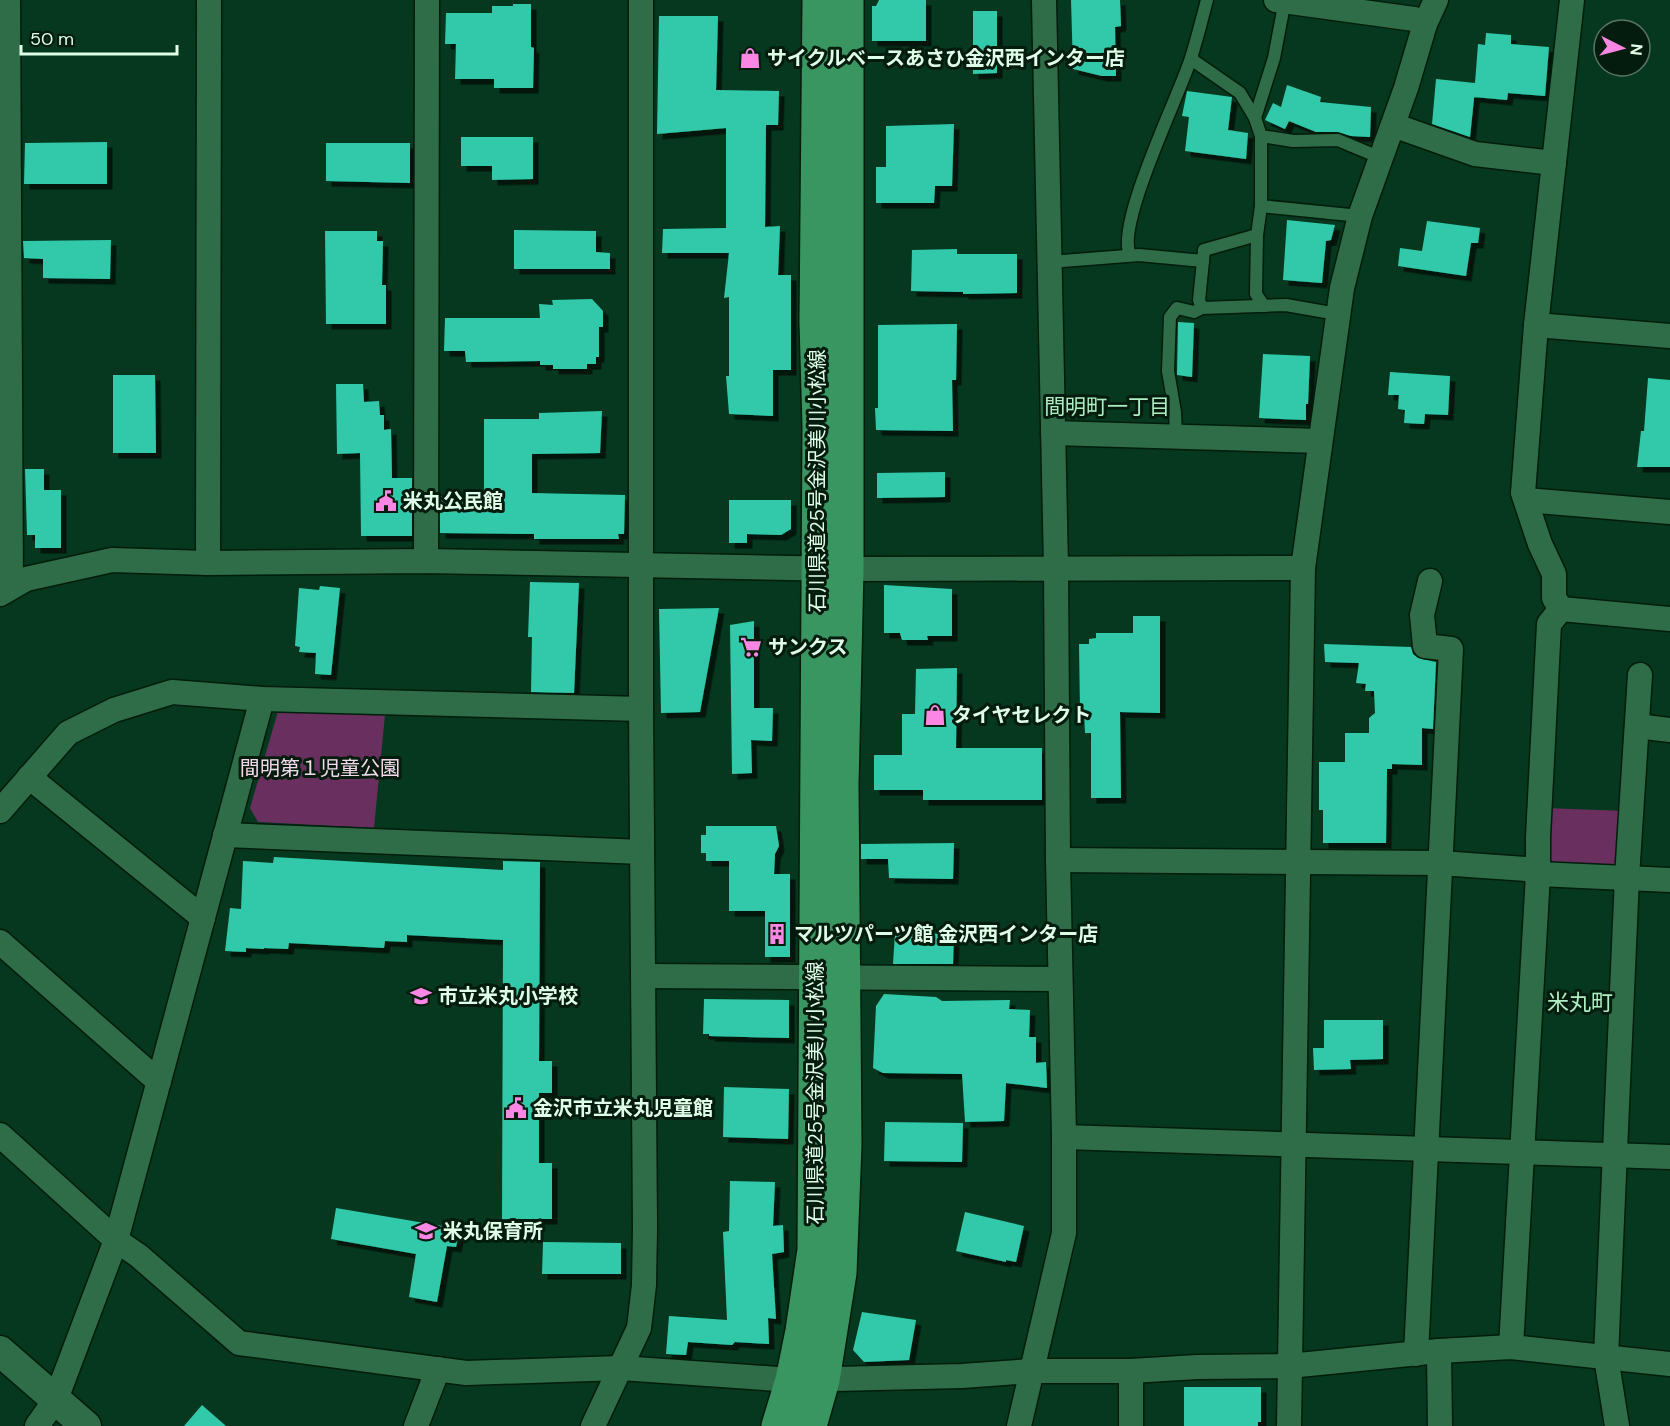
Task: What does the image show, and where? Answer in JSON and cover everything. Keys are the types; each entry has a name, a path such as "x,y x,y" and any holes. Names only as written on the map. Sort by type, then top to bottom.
{"main road":[{"name":"石川県道25号金沢美川小松線","path":"778,1426 807,1380 840,1273 844,1145 829,977 842,784 832,568 819,426 816,322 819,0"},
{"name":"石川県道25号金沢美川小松線","path":"832,568 847,0"},
{"name":"石川県道25号金沢美川小松線","path":"807,1380 810,1426"}],"street":[{"path":"5,591 8,0"},
{"path":"208,563 209,0"},
{"path":"426,561 427,0"},
{"path":"594,1426 639,1328 644,1285 641,0"},
{"path":"1019,1426 1064,1233 1056,568 1044,0"},
{"path":"1282,0 1413,19 1425,24"},
{"path":"1289,1426 1303,568 1337,314 1360,216 1406,88 1425,24 1436,0"},
{"path":"1561,609 1554,598 1554,574 1540,544 1523,493 1536,325 1572,0"},
{"path":"1393,125 1475,154 1554,163"},
{"path":"1536,325 1670,336"},
{"path":"1053,433 1320,441"},
{"path":"1526,500 1670,512"},
{"path":"5,591 26,579 112,560 208,563 426,561 832,568 1192,570 1303,568"},
{"path":"1430,580 1422,615 1425,646 1451,649 1426,1149 1428,1353 1440,1426"},
{"path":"1561,609 1670,619"},
{"path":"1511,1347 1538,874 1549,624 1561,609"},
{"path":"1617,1426 1606,1357 1628,877 1640,675"},
{"path":"0,811 68,733 114,710 172,692 262,699 641,709"},
{"path":"37,1426 56,1399 116,1240 262,699"},
{"path":"1637,726 1670,730"},
{"path":"28,777 203,918"},
{"path":"225,835 642,852"},
{"path":"1058,860 1440,863 1527,868 1538,874 1670,880"},
{"path":"0,942 159,1082"},
{"path":"643,976 1060,979"},
{"path":"0,1135 116,1240 139,1256 239,1343 466,1373 621,1368 807,1380 962,1376 1032,1371 1131,1371 1197,1367 1289,1366 1511,1347 1670,1364"},
{"path":"1064,1137 1670,1157"},
{"path":"0,1351 86,1426"},
{"path":"416,1426 438,1369"},
{"path":"1131,1371 1131,1426"}],"lane":[{"path":"1130,255 1127,248 1131,216 1191,59 1207,0"},
{"path":"1255,118 1274,58 1282,0"},
{"path":"1191,59 1240,93 1255,118 1261,136 1257,294 1264,306"},
{"path":"1261,136 1293,141 1338,140 1381,158"},
{"path":"1261,206 1360,216"},
{"path":"1202,308 1199,300 1204,250 1257,235"},
{"path":"1050,262 1130,255 1203,261"},
{"path":"1176,436 1175,412 1168,371 1170,317 1177,308 1194,312 1202,308 1286,305 1337,314"}],"green space":[{"name":"間明第１児童公園","path":"278,711 385,715 374,828 258,822 250,808"},
{"path":"1546,808 1625,811 1618,869 1549,865"}],"building":[{"path":"879,0 926,0 926,41 872,41 872,6 876,6"},
{"path":"1071,0 1120,0 1121,26 1115,27 1116,76 1102,76 1073,69"},
{"path":"513,4 531,4 531,47 534,48 533,88 494,88 494,79 455,79 456,44 445,44 446,13 492,13 492,6 513,6"},
{"path":"973,11 997,11 997,73 973,74"},
{"path":"659,16 718,16 716,90 779,91 778,125 766,125 765,227 780,226 778,275 791,275 791,370 773,370 773,416 729,414 726,376 729,376 729,297 724,298 729,253 662,253 663,229 726,228 726,128 657,134"},
{"path":"1486,33 1511,35 1511,44 1549,47 1545,96 1508,93 1507,100 1474,97 1470,137 1432,124 1436,79 1475,83 1478,44 1485,45"},
{"path":"1287,85 1321,97 1320,102 1371,107 1370,137 1351,136 1338,132 1316,132 1289,121 1285,129 1265,120 1273,103 1281,107"},
{"path":"1187,91 1232,97 1228,130 1248,133 1246,159 1185,151 1189,117 1182,116"},
{"path":"954,124 952,186 935,186 934,203 876,203 876,167 886,167 886,126"},
{"path":"461,137 533,137 533,179 492,180 492,166 461,166"},
{"path":"107,142 107,184 24,184 25,143"},
{"path":"326,143 410,143 410,183 326,181"},
{"path":"1287,220 1335,225 1331,240 1326,241 1322,283 1283,280"},
{"path":"1427,221 1480,228 1478,243 1471,243 1466,276 1398,266 1400,248 1422,251"},
{"path":"514,230 596,231 596,252 610,253 610,269 514,269"},
{"path":"325,231 377,231 377,241 383,241 382,285 386,285 386,324 326,324"},
{"path":"111,240 110,279 43,278 43,259 24,258 23,241"},
{"path":"957,249 957,254 1017,254 1017,293 963,294 963,292 911,291 912,250"},
{"path":"592,299 603,311 603,327 599,327 599,357 596,357 596,364 587,364 587,369 553,369 553,365 540,365 540,361 466,362 465,351 444,351 445,318 540,318 539,304 553,305 552,300"},
{"path":"1178,322 1194,323 1192,377 1177,375"},
{"path":"957,324 956,380 952,380 953,431 876,430 878,325"},
{"path":"1263,354 1310,356 1306,420 1259,418"},
{"path":"1390,372 1450,376 1448,415 1425,414 1424,424 1404,423 1405,410 1398,409 1399,395 1388,395"},
{"path":"113,375 155,375 156,453 113,453"},
{"path":"1648,378 1670,380 1670,467 1637,467 1641,431 1644,431"},
{"path":"336,384 363,384 364,402 379,401 380,415 384,415 384,430 391,429 392,478 412,478 412,536 361,536 360,453 337,454"},
{"path":"602,411 600,453 532,454 532,493 625,495 624,534 618,534 619,539 534,539 534,534 440,533 440,496 484,497 484,419 539,419 539,413"},
{"path":"25,469 44,469 44,490 61,490 61,548 35,548 35,535 27,535"},
{"path":"945,472 945,497 877,498 877,473"},
{"path":"729,500 791,500 791,529 781,535 747,534 747,543 729,543"},
{"path":"530,582 579,583 574,693 531,692 532,637 528,637"},
{"path":"884,585 952,589 952,636 927,636 928,640 902,640 900,633 884,633"},
{"path":"320,586 340,588 331,675 315,674 316,653 299,652 300,647 295,646 299,588 319,590"},
{"path":"719,608 700,712 661,713 659,609"},
{"path":"1133,616 1160,616 1160,713 1120,712 1121,798 1091,798 1091,733 1085,733 1084,712 1080,712 1079,644 1089,644 1089,639 1096,638 1096,633 1133,633"},
{"path":"754,621 754,708 773,708 772,741 751,740 752,773 732,774 730,625"},
{"path":"1324,644 1411,647 1413,654 1418,658 1436,662 1433,729 1422,728 1422,765 1392,764 1392,769 1387,769 1386,843 1323,843 1323,810 1319,810 1319,762 1345,762 1345,733 1369,733 1369,718 1375,713 1374,691 1365,691 1366,684 1356,683 1359,663 1325,662"},
{"path":"957,668 956,748 1042,748 1042,800 923,800 923,790 874,790 874,755 902,755 902,714 915,714 916,669"},
{"path":"706,826 776,826 779,846 775,854 774,874 790,874 790,957 765,957 765,911 729,911 729,861 706,861 706,853 701,853 701,835 706,835"},
{"path":"954,843 953,879 889,878 888,859 861,859 861,844"},
{"path":"274,857 503,870 503,861 540,862 539,1061 552,1061 552,1093 539,1093 539,1163 552,1163 552,1219 502,1219 503,940 407,935 407,942 385,941 384,948 289,943 288,949 246,948 246,952 225,951 230,908 241,909 243,861 273,863"},
{"path":"895,933 954,934 953,964 893,964"},
{"path":"884,994 936,997 942,1001 1010,1000 1009,1009 1030,1010 1029,1037 1036,1037 1036,1063 1046,1062 1047,1088 1006,1083 1004,1121 965,1122 962,1074 883,1073 873,1068 876,1006"},
{"path":"704,999 789,1000 789,1038 703,1034"},
{"path":"1324,1020 1383,1020 1383,1059 1350,1060 1351,1069 1314,1070 1313,1048 1324,1048"},
{"path":"724,1087 789,1089 788,1139 723,1137"},
{"path":"885,1122 963,1123 962,1162 884,1161"},
{"path":"730,1181 775,1182 773,1226 783,1225 784,1252 772,1254 776,1319 768,1318 769,1344 735,1342 732,1345 688,1342 686,1355 666,1354 669,1316 727,1320 723,1232 729,1231"},
{"path":"336,1208 460,1229 456,1247 447,1246 437,1302 409,1297 416,1254 331,1239"},
{"path":"965,1212 1024,1226 1016,1262 1006,1260 1006,1262 956,1251"},
{"path":"543,1242 621,1243 621,1274 542,1274"},
{"path":"862,1312 916,1320 909,1360 864,1362 853,1350"},
{"path":"1184,1387 1261,1387 1261,1422 1258,1422 1258,1426 1184,1426"},
{"path":"202,1405 226,1426 184,1426"}],"place":[{"name":"サイクルベースあさひ金沢西インター店","path":"750,58"},
{"name":"米丸公民館","path":"386,501"},
{"name":"サンクス","path":"751,647"},
{"name":"タイヤセレクト","path":"935,715"},
{"name":"マルツパーツ館 金沢西インター店","path":"777,934"},
{"name":"市立米丸小学校","path":"421,996"},
{"name":"金沢市立米丸児童館","path":"516,1108"},
{"name":"米丸保育所","path":"426,1231"}],"district":[{"name":"間明町一丁目","path":"1107,407"},
{"name":"米丸町","path":"1580,1002"}]}
